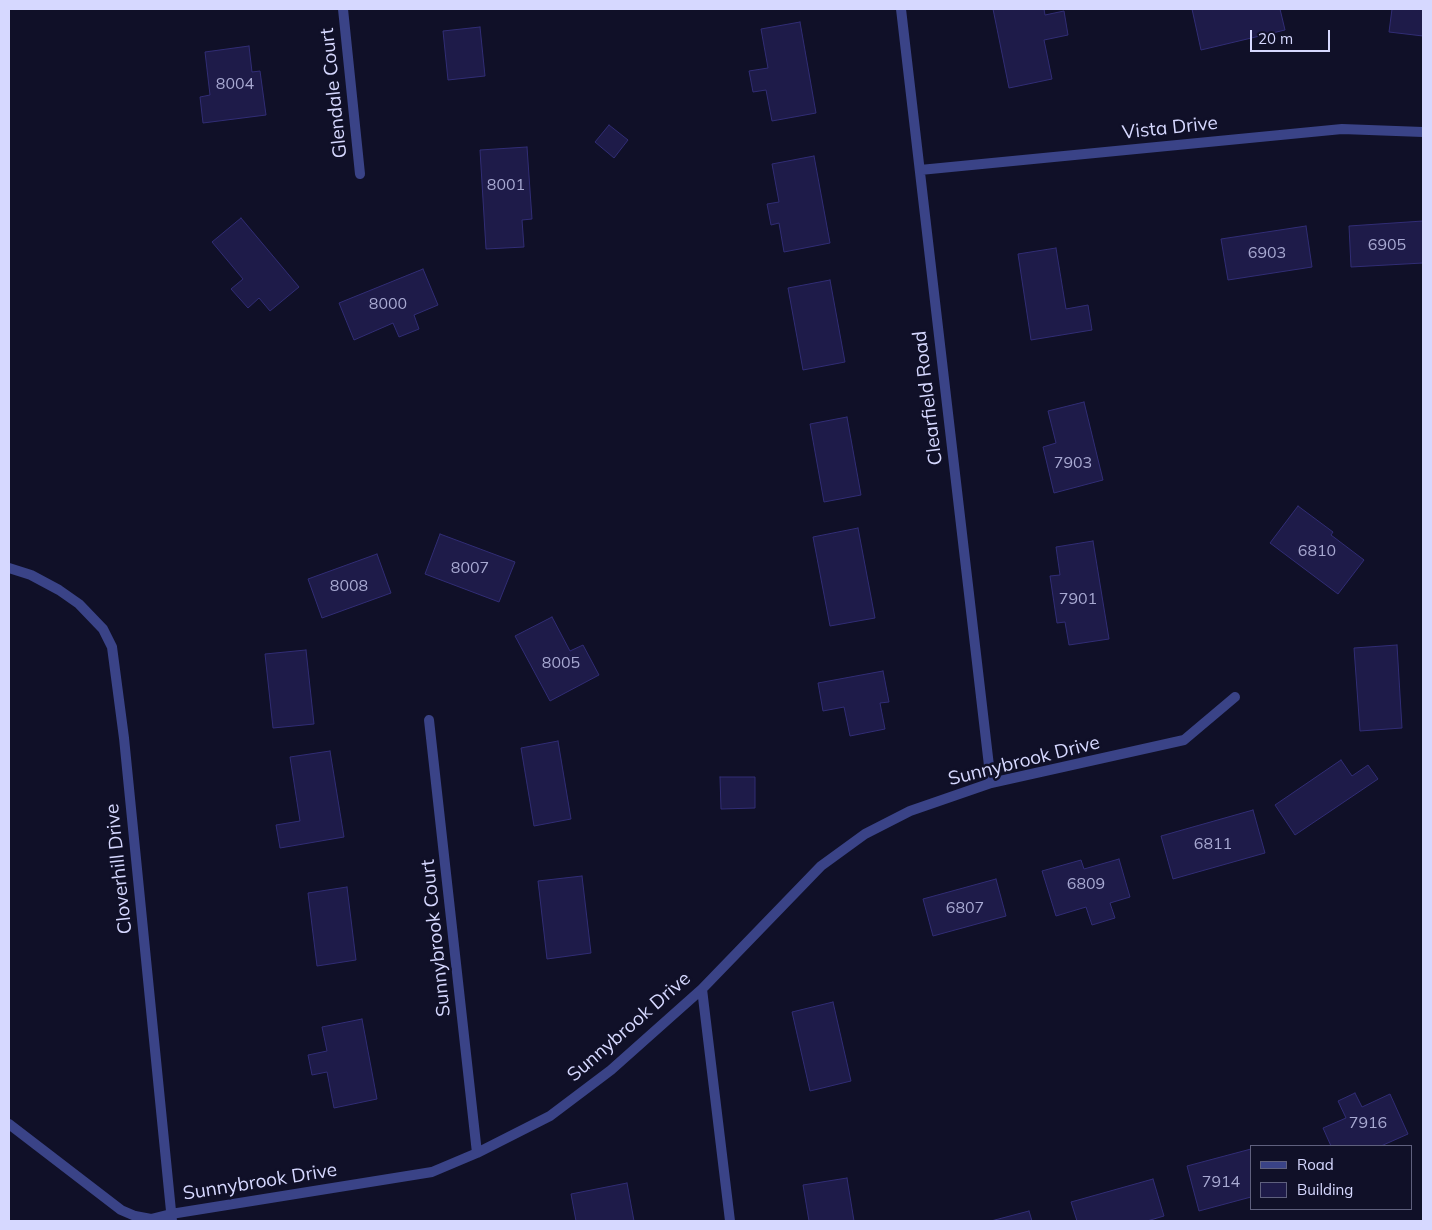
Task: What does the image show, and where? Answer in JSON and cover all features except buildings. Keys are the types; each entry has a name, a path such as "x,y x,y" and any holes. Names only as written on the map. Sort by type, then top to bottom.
{"street":[{"name":"Glendale Court","path":"343,9 360,174"},
{"name":"Clearfield Road","path":"901,9 990,783"},
{"name":"Vista Drive","path":"920,170 1342,129 1423,132"},
{"name":"Cloverhill Drive","path":"9,568 31,575 59,590 79,604 103,628 112,648 124,738 172,1218"},
{"name":"Sunnybrook Drive","path":"9,1124 122,1210 136,1216 151,1219 172,1218 432,1172 550,1116 610,1070 702,989 821,866 865,834 910,811 990,783 1184,740 1235,697"},
{"name":"Sunnybrook Court","path":"429,720 477,1152"},
{"path":"702,989 730,1221"}]}
